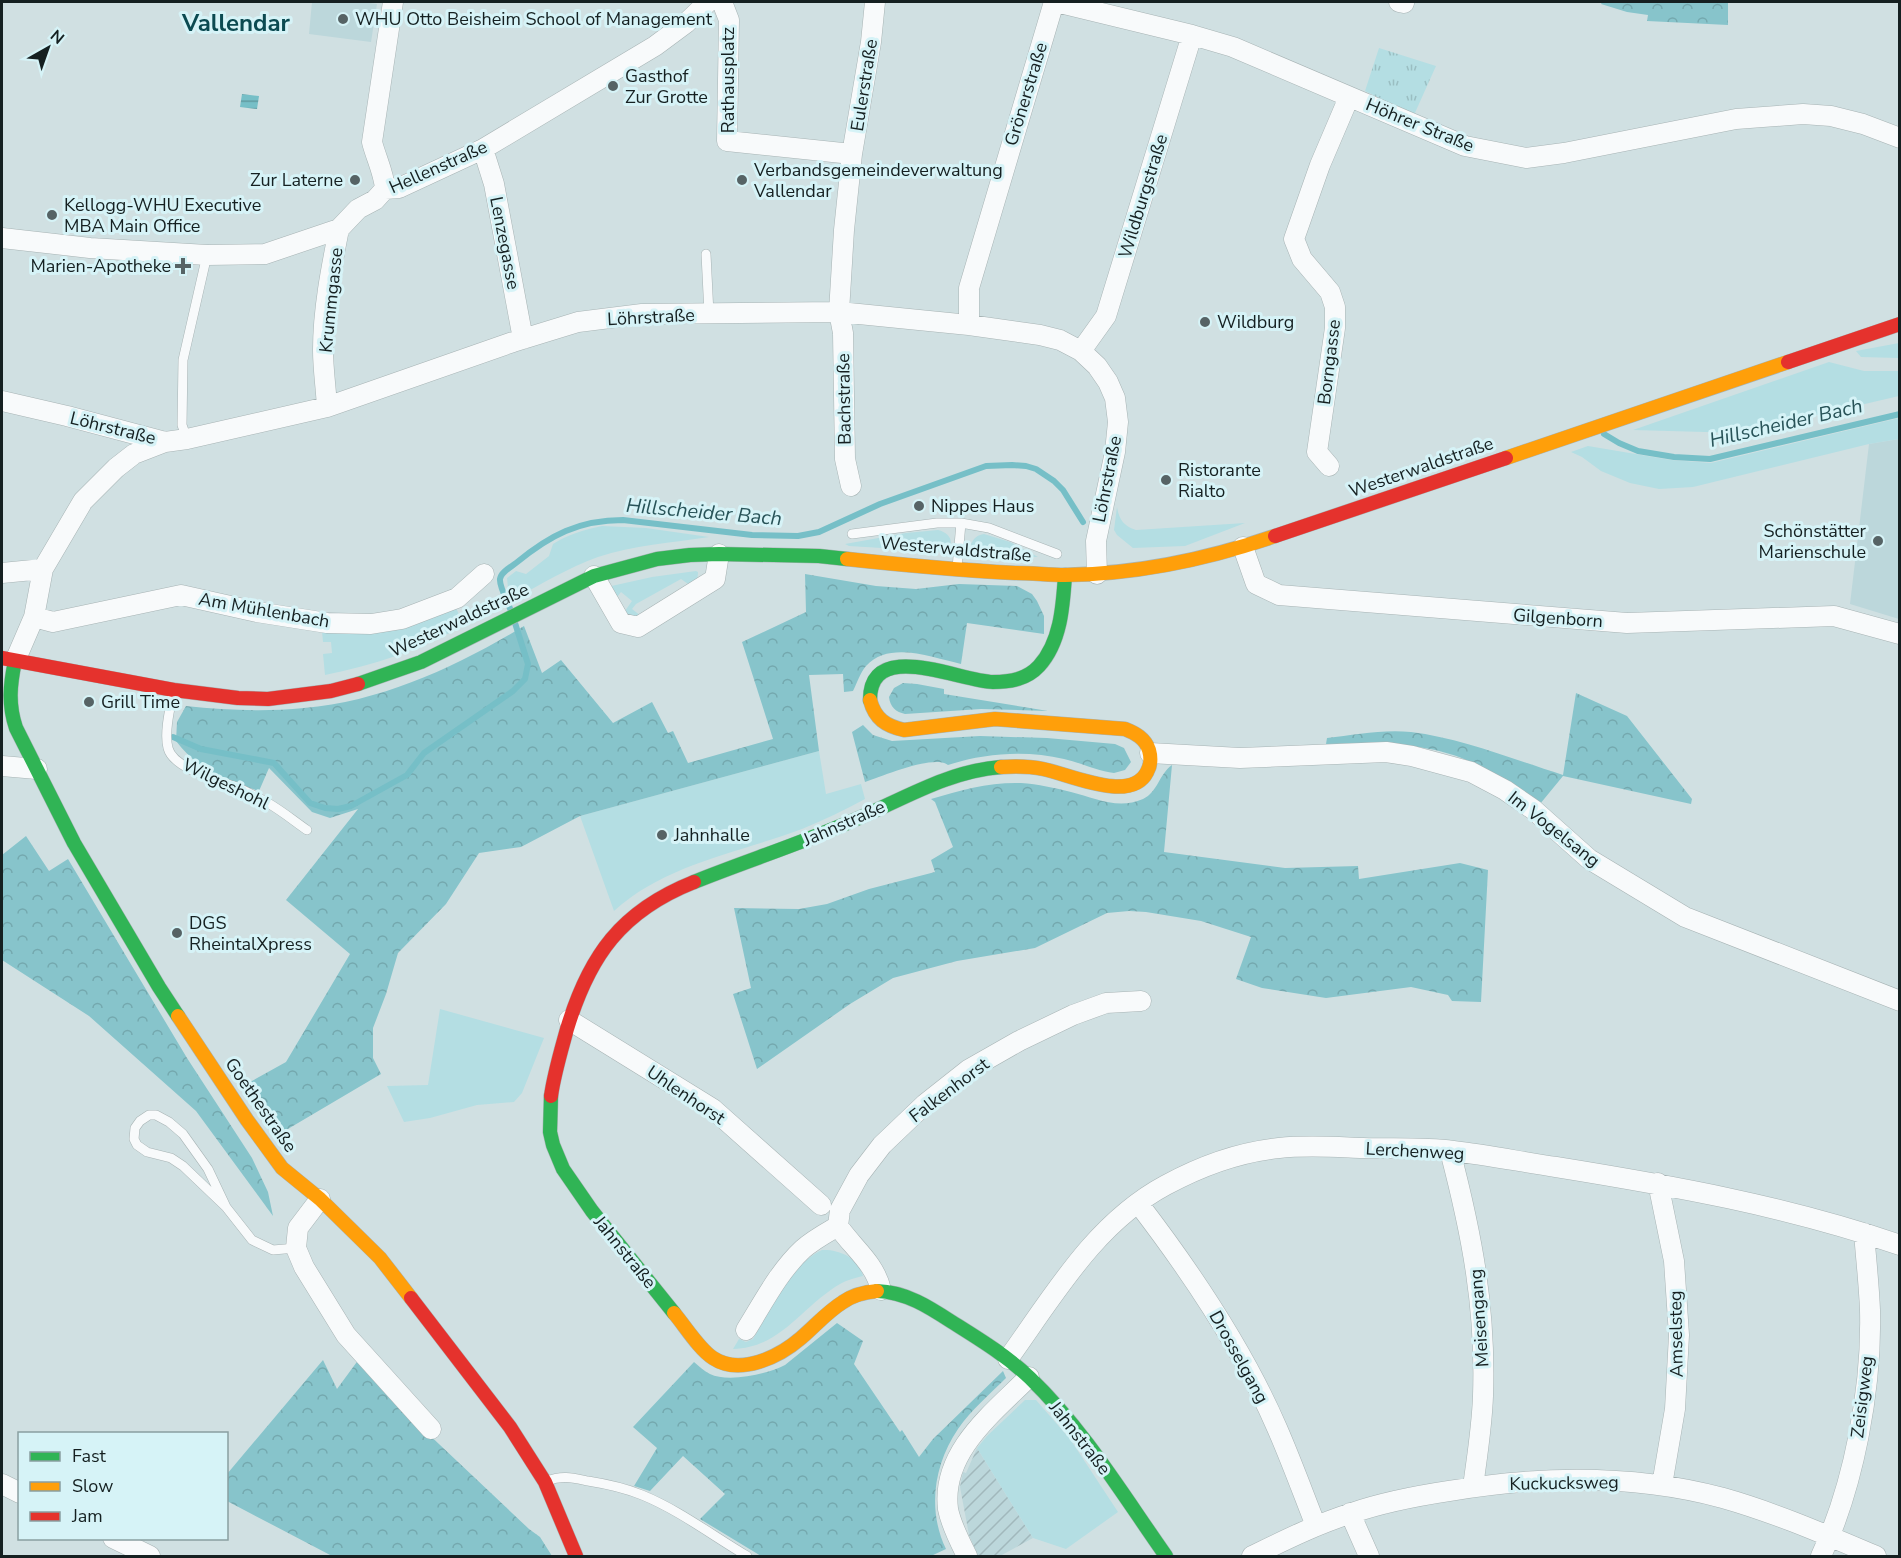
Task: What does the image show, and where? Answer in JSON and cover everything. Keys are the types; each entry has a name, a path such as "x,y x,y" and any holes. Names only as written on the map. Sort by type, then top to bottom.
{"street":[{"path":"385,189 384,178 372,142 393,2"},
{"name":"Hellenstraße","path":"2,238 90,248 207,255 265,254 339,230 358,209 375,200 385,189 399,188 483,149 655,46 686,23 708,2"},
{"name":"Rathausplatz","path":"722,2 729,20 727,141 825,147 852,154"},
{"name":"Eulerstraße","path":"839,312 852,154 872,42 875,2"},
{"name":"Höhrer Straße","path":"1055,2 1233,47 1464,146 1526,158 1564,153 1736,119 1803,114 1831,116 1852,121 1899,138"},
{"name":"Grönerstraße","path":"969,325 969,288 1055,2"},
{"name":"Wildburgstraße","path":"1081,351 1106,316 1192,35"},
{"name":"Borngasse","path":"1329,466 1317,452 1335,328 1335,307 1330,292 1302,259 1294,239 1320,165 1349,97"},
{"name":"Lenzegasse","path":"483,149 494,184 523,339"},
{"name":"Krummgasse","path":"327,406 323,351 329,281 339,230"},
{"name":"Löhrstraße","path":"2,401 165,442 327,406 578,322 642,314 839,312 969,325 1040,335 1060,340 1081,351 1097,366 1115,398 1118,422 1115,452 1096,541 1096,574"},
{"name":"Bachstraße","path":"839,312 843,333 845,459 851,486"},
{"name":"Westerwaldstraße","path":"8,659 174,690 238,698 268,699 331,691 421,662 594,576 657,559 719,554 819,556 957,570 1065,575 1096,574 1192,560 1243,547 1899,324"},
{"path":"8,659 34,617 43,568 83,501 97,485 134,454 165,442"},
{"name":"Gilgenborn","path":"1243,547 1256,584 1279,595 1627,623 1834,616 1899,634"},
{"path":"594,576 621,624 638,627 715,579 719,554"},
{"path":"2,573 43,568"},
{"name":"Am Mühlenbach","path":"34,617 53,622 181,595 257,612 327,623 371,624 402,618 457,598 484,573"},
{"path":"1065,575 1063,610 1056,635 1043,662 1027,676 990,682 909,667 893,667 878,676 872,685 870,705 873,712 888,726 904,730 995,719 1125,729 1134,731 1144,740 1150,753"},
{"name":"Goethestraße","path":"8,659 10,711 16,728 74,843 159,987 247,1120 282,1168 320,1199 380,1258 510,1427 545,1482 576,1557"},
{"name":"Im Vogelsang","path":"1150,753 1240,758 1386,752 1412,756 1471,772 1534,810 1589,859 1685,917 1899,1001"},
{"name":"Jahnstraße","path":"1150,753 1149,769 1144,776 1138,782 1122,787 1032,766 1003,766 973,772 931,785 834,830 670,892 628,920 614,934 585,982 569,1020 552,1087 549,1119 553,1146 567,1176 594,1214 712,1358 723,1363 737,1365 765,1360 798,1341 847,1299 862,1293 880,1290 900,1293 916,1300 1008,1359 1029,1377 1057,1406 1085,1441 1166,1557"},
{"path":"2,766 37,769"},
{"name":"Falkenhorst","path":"838,1226 840,1210 859,1175 882,1145 925,1104 968,1070 1019,1041 1073,1015 1106,1003 1141,1001"},
{"name":"Uhlenhorst","path":"569,1020 713,1109 821,1204"},
{"name":"Lerchenweg","path":"1008,1359 1083,1254 1105,1229 1138,1203 1164,1186 1213,1164 1279,1148 1312,1146 1450,1151 1658,1183 1768,1206 1899,1245"},
{"name":"Meisengang","path":"1450,1151 1472,1241 1482,1317 1483,1398 1473,1487"},
{"name":"Amselsteg","path":"1658,1183 1674,1261 1679,1335 1676,1409 1662,1485"},
{"path":"320,1199 298,1228 296,1248 304,1267 346,1335 430,1429"},
{"name":"Drosselgang","path":"1138,1203 1200,1287 1239,1353 1276,1426 1316,1526"},
{"path":"746,1330 771,1290 796,1257 804,1248 838,1226 849,1242 872,1266 878,1277 880,1290"},
{"name":"Zeisigweg","path":"1821,1557 1830,1537 1854,1458 1861,1421 1868,1363 1870,1312 1864,1233"},
{"path":"967,1557 948,1510 953,1469 974,1431 1029,1377"},
{"name":"Kuckucksweg","path":"1252,1557 1316,1526 1381,1504 1473,1487 1538,1480 1662,1485 1722,1498 1782,1517 1876,1557"},
{"path":"2,1484 18,1492"},
{"path":"1350,1513 1369,1557"},
{"path":"115,1540 150,1557"}],"lane":[{"path":"706,254 709,314"},
{"path":"187,438 182,425 183,360 207,255"},
{"path":"852,534 937,523 961,523 989,528 1057,554"},
{"path":"957,570 961,523"},
{"name":"Wilgeshohl","path":"174,690 168,717 168,749 173,758 184,766 241,789 269,804 307,830"},
{"path":"226,1206 208,1169 183,1134 156,1115 149,1114 140,1121 135,1128 134,1139 137,1145 147,1152 171,1158 183,1166 226,1206 252,1240 273,1250 296,1248"},
{"path":"545,1482 557,1477 569,1477 618,1486 644,1496 686,1519 747,1557"}],"shaded area":[{"name":"WHU Otto Beisheim School of Management","path":"312,2 377,4 371,42 309,34"},
{"path":"242,94 259,96 257,109 240,107"},
{"name":"Schönstätter Marienschule","path":"1899,439 1899,619 1850,604 1869,444"},
{"path":"977,1448 1033,1538 1000,1556 978,1556 969,1535 960,1487 963,1472 966,1473"}],"green space":[{"path":"1602,2 1728,2 1728,25 1647,21 1648,15 1627,12 1601,4"},
{"path":"1379,48 1436,66 1414,115 1365,91"},
{"path":"1899,343 1899,358 1861,357 1856,351"},
{"path":"1829,362 1864,371 1899,371 1899,396 1741,433 1633,430"},
{"path":"1899,418 1899,439 1869,444 1693,487 1659,489 1630,483 1601,471 1571,452 1588,446 1671,460 1711,463"},
{"path":"1117,507 1123,522 1136,530 1245,523 1185,546 1133,548 1114,530"},
{"path":"602,526 646,528 709,537 639,547 598,557 565,571 514,599 508,588 507,578 516,571 526,574 549,556 553,544 577,533"},
{"path":"938,530 946,533 950,538 951,545 947,552 845,544 906,533"},
{"path":"984,534 1010,542 1038,557 975,554 971,544 976,537"},
{"path":"698,572 697,578 691,586 681,579 636,604 632,609 641,616 637,619 622,615 632,601 621,592 613,602 607,587 652,577"},
{"path":"805,574 876,586 916,589 959,584 1017,586 1032,594 1037,601 1044,616 1044,634 967,623 961,664 912,653 887,654 876,658 866,666 853,691 844,692 843,674 809,675 819,751 580,816 521,847 479,853 446,904 398,953 373,1028 373,1058 381,1074 276,1136 243,1086 286,1062 350,954 286,900 358,809 330,818 312,812 269,768 259,791 213,773 194,760 176,741 177,722 186,706 274,710 334,704 363,698 391,690 446,668 524,626 542,673 561,660 613,723 652,702 668,733 673,731 688,763 773,739 742,642 806,612"},
{"path":"456,608 464,625 447,634 396,656 325,675 323,654 332,653 331,642 323,642 322,631"},
{"path":"903,683 944,689 944,694 1048,711 981,709 905,714 894,708 889,697 894,688"},
{"path":"1576,693 1627,716 1692,799 1691,804 1563,776 1540,804 1477,765 1441,751 1403,745 1326,744 1327,738 1379,732 1411,732 1468,744 1563,775"},
{"path":"863,725 873,735 892,741 980,736 1047,738 1115,744 1124,748 1131,762 1125,770 1114,773 1050,756 991,755 948,765 941,762 920,764 865,782 852,732"},
{"path":"819,751 826,794 861,784 865,799 802,829 679,871 634,895 614,911 580,816"},
{"path":"1172,765 1164,852 1285,868 1358,866 1359,879 1460,863 1488,870 1481,1002 1452,1001 1448,995 1411,987 1326,998 1262,988 1236,979 1251,937 1201,921 1146,912 1107,913 1035,948 957,961 893,978 850,1004 757,1069 733,994 751,988 734,908 799,909 827,904 869,889 935,872 931,860 953,847 935,802 931,799 987,785 1021,783 1053,788 1107,802 1134,802 1148,796"},
{"path":"26,836 49,871 68,859 187,1058 252,1158 268,1192 273,1216 196,1111 89,1016 2,960 2,855"},
{"path":"440,1009 544,1038 522,1093 514,1102 477,1105 430,1118 404,1122 387,1086 428,1085"},
{"path":"822,1250 835,1251 847,1256 857,1264 863,1276 848,1280 826,1293 778,1334 765,1342 733,1349 739,1339 746,1342 753,1339 791,1277 811,1257"},
{"path":"837,1323 863,1341 854,1364 919,1457 933,1439 1003,1371 1006,1378 963,1422 943,1457 935,1503 936,1519 946,1549 931,1556 761,1556 700,1519 725,1494 683,1456 650,1491 634,1486 657,1448 633,1427 694,1362 708,1373 718,1377 748,1376 769,1371 785,1365"},
{"path":"359,1359 422,1428 540,1537 552,1556 332,1556 228,1502 228,1473 323,1360 337,1389"},
{"path":"1025,1400 1036,1400 1070,1439 1118,1512 1066,1549 1033,1538 977,1448"}],"waterway":[{"name":"Hillscheider Bach","path":"1604,434 1638,451 1674,457 1710,459 1900,414"},
{"name":"Hillscheider Bach","path":"511,611 500,582 504,572 553,537 592,523 623,520 752,535 798,536 819,532 880,504 986,466 1012,465 1036,469 1054,481 1063,490 1083,522"},
{"name":"Hillscheider Bach","path":"173,737 201,749 274,763 310,803 338,809 351,806 407,775 424,753 513,691 525,679 528,664 515,623"}],"traffic: fast":[{"path":"358,684 421,662 594,576 657,559 719,554 819,556 847,559"},
{"path":"870,700 874,681 884,671 900,667 919,667 993,682 1012,680 1029,674 1039,666 1052,646 1060,623 1065,575"},
{"path":"15,661 11,695 16,728 74,843 178,1016"},
{"path":"694,882 832,829 924,788 962,774 1001,767"},
{"path":"551,1096 550,1132 563,1169 592,1211 674,1313"},
{"path":"877,1291 898,1294 926,1306 992,1348 1030,1378 1050,1398 1085,1441 1166,1556"}],"traffic: slow":[{"path":"1506,458 1788,362"},
{"path":"847,559 994,572 1092,574 1172,564 1224,552 1275,536"},
{"path":"870,700 882,721 904,730 995,719 1125,729 1136,734 1145,742 1150,758 1147,772 1139,781 1128,786 1083,781 1038,768 1001,767"},
{"path":"178,1016 282,1168 320,1199 380,1258 411,1298"},
{"path":"674,1313 697,1343 713,1358 724,1363 747,1365 782,1352 847,1300 859,1294 877,1291"}],"traffic: jam":[{"path":"1788,362 1900,324"},
{"path":"1275,536 1506,458"},
{"path":"2,658 174,690 238,698 268,699 331,691 358,684"},
{"path":"551,1096 567,1029 586,979 598,958 611,939 646,907 694,882"},
{"path":"411,1298 510,1427 545,1482 576,1556"}],"place":[{"name":"WHU Otto Beisheim School of Management","path":"343,19"},
{"name":"Gasthof Zur Grotte","path":"613,86"},
{"name":"Zur Laterne","path":"355,180"},
{"name":"Verbandsgemeindeverwaltung Vallendar","path":"742,180"},
{"name":"Kellogg-WHU Executive MBA Main Office","path":"52,215"},
{"name":"Marien-Apotheke","path":"183,266"},
{"name":"Wildburg","path":"1205,322"},
{"name":"Ristorante Rialto","path":"1166,480"},
{"name":"Nippes Haus","path":"919,506"},
{"name":"Schönstätter Marienschule","path":"1878,541"},
{"name":"Grill Time","path":"89,702"},
{"name":"Jahnhalle","path":"662,835"},
{"name":"DGS RheintalXpress","path":"177,933"}],"district":[{"name":"Vallendar","path":"236,23"}]}
